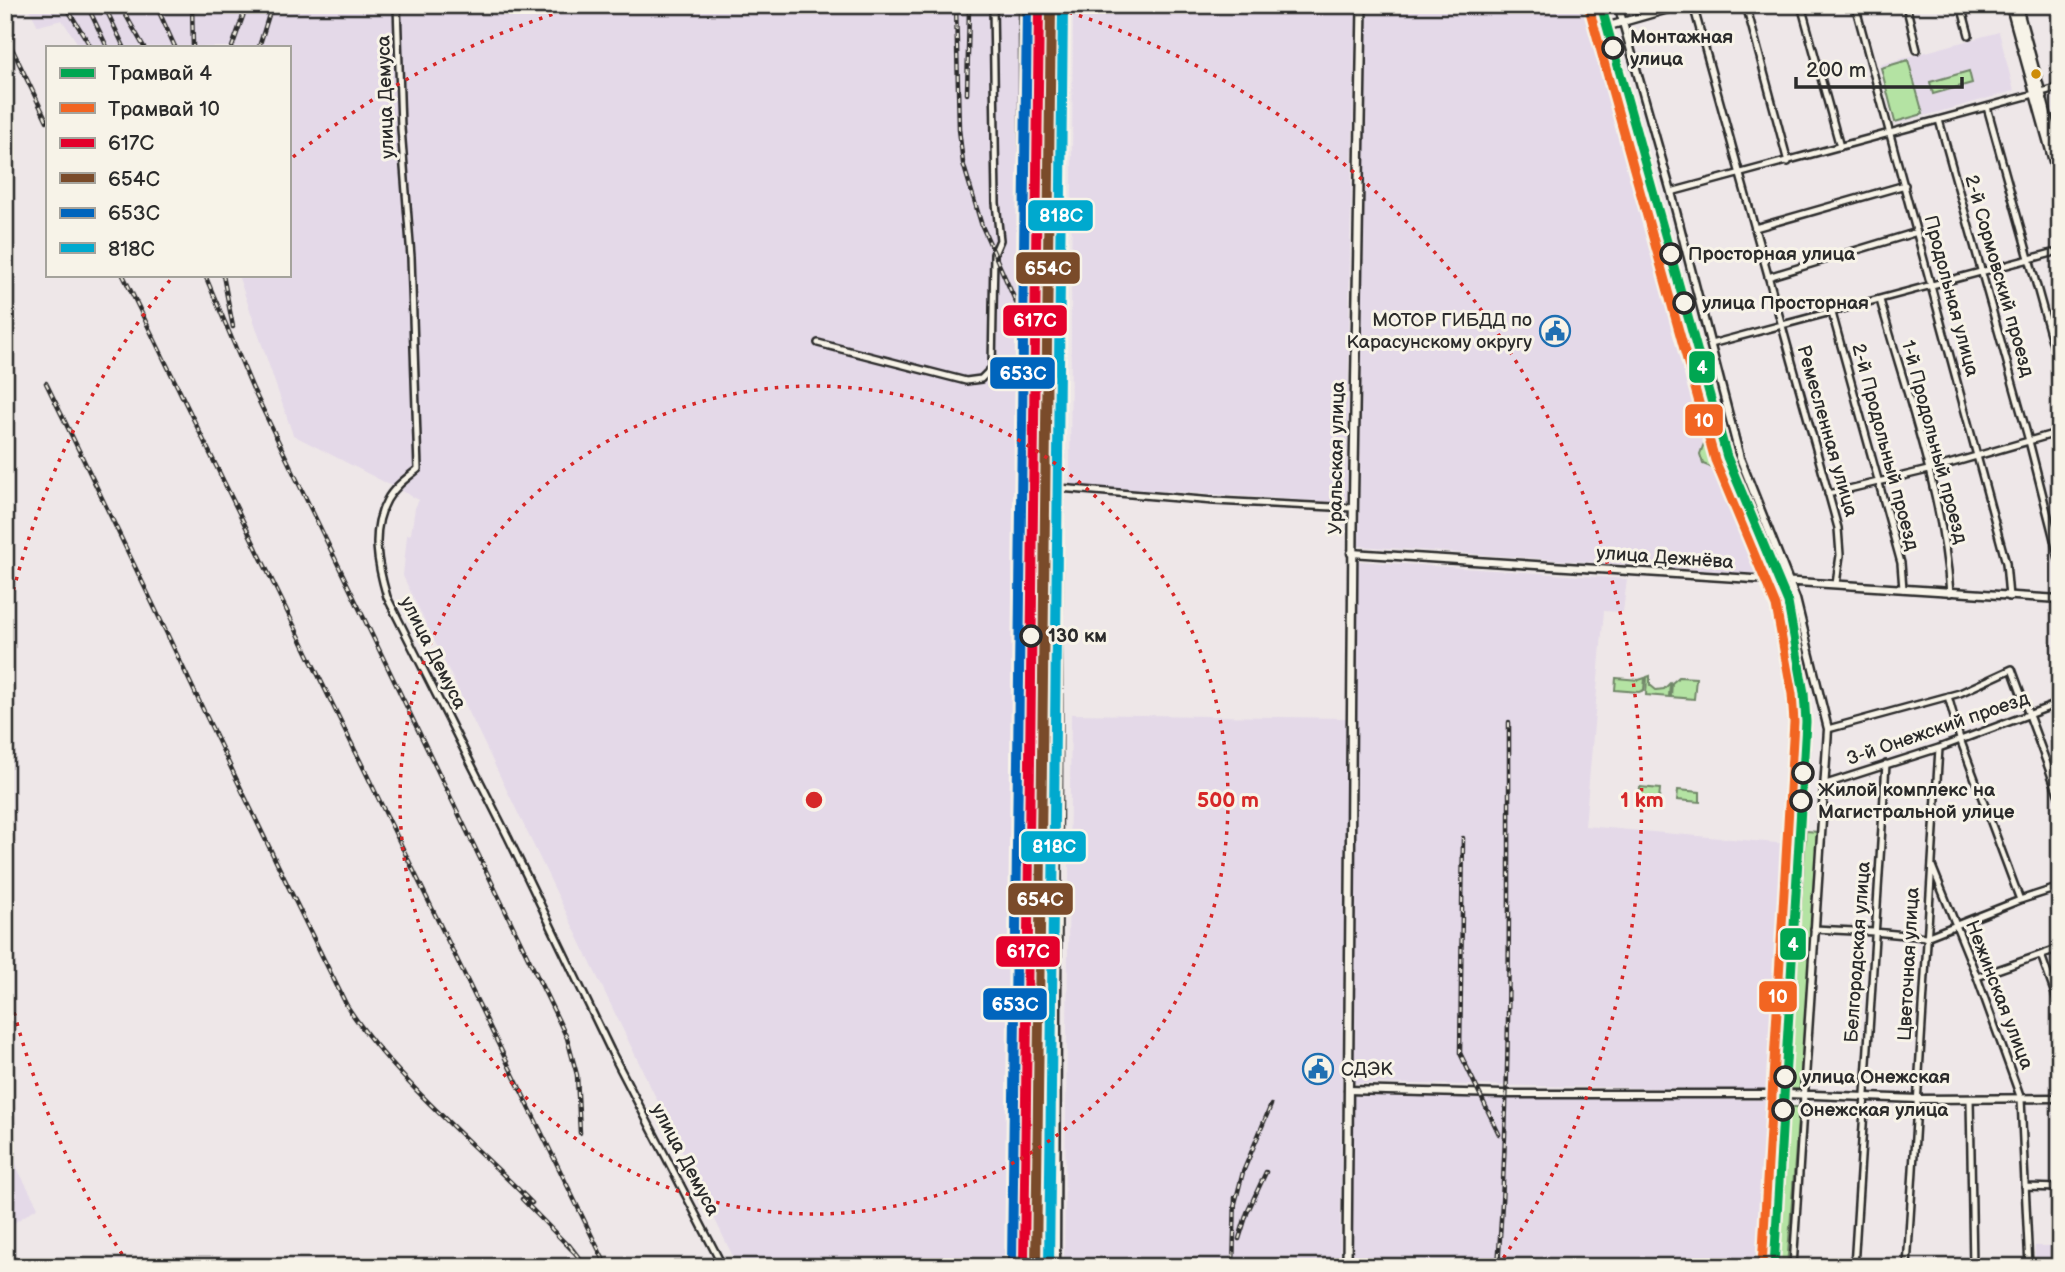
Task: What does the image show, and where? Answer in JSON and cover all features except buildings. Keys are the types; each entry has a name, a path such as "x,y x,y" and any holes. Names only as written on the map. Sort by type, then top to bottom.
{"main road":[{"name":"Уральская улица","path":"1346,1267 1352,553 1361,5"},
{"path":"2010,5 2060,163"},
{"path":"2017,5 2060,185"}],"street":[{"name":"улица Демуса","path":"397,5 401,128 411,257 418,469 398,485 387,500 377,534 377,564 387,597 508,837 611,1051 723,1267"},
{"path":"818,343 966,381 981,379 992,368 995,254 1000,240 996,203 993,5"},
{"path":"1056,1267 1059,488 1065,5"},
{"path":"1588,5 1700,402 1723,471 1762,562 1763,580"},
{"path":"1618,5 1671,192 1740,458 1803,622 1828,729 1793,1267"},
{"path":"1595,30 1682,5"},
{"name":"Ремесленная улица","path":"1693,5 1828,494 1840,543 1836,584"},
{"path":"1746,5 1788,162"},
{"path":"1801,5 1840,147"},
{"name":"Продольная улица","path":"1855,5 2006,563 2009,597"},
{"path":"1906,5 1917,50"},
{"path":"1961,5 1969,35"},
{"path":"1671,192 2060,87"},
{"path":"1987,107 2060,370"},
{"name":"2-й Сормовский проезд","path":"1939,120 2029,441 2060,563"},
{"path":"1755,228 1905,185"},
{"path":"1768,277 1917,232"},
{"path":"1711,344 2052,253"},
{"name":"1-й Продольный проезд","path":"1880,300 1947,548 1950,593"},
{"name":"2-й Продольный проезд","path":"1832,313 1901,563 1902,589"},
{"path":"1828,494 1928,470 2060,432"},
{"path":"1059,488 1353,508"},
{"name":"улица Дежнёва","path":"1352,553 2060,599"},
{"path":"1828,729 1948,696 2012,669 2060,799"},
{"path":"1948,696 2020,900"},
{"name":"3-й Онежский проезд","path":"1826,784 1939,748 2060,703"},
{"name":"Цветочная улица","path":"1907,1267 1939,748"},
{"name":"Белгородская улица","path":"1854,1267 1886,764"},
{"name":"Нежинская улица","path":"1931,863 1977,977 2021,1099 2029,1267"},
{"path":"1814,929 1926,937 2060,887"},
{"path":"1977,977 2060,948"},
{"path":"2041,955 2060,1008"},
{"path":"1349,1090 1502,1094 1804,1094 1919,1099 2060,1098"},
{"path":"1970,1099 1973,1267"},
{"path":"2025,1188 2060,1188"}],"shaded area":[{"path":"27,5 1031,5 1013,1267 738,1267 403,576 407,535 411,534 419,500 293,435 238,276 290,276 290,46 79,46 62,20 38,26"},
{"path":"1073,5 1356,5 1347,503 1070,485"},
{"path":"1367,5 1584,5 1697,410 1756,562 1758,574 1359,546"},
{"path":"1999,32 2014,91 1895,124 1879,65"},
{"path":"1358,561 1627,579 1623,612 1604,611 1585,826 1789,844 1775,1090 1353,1083"},
{"path":"1071,714 1346,718 1340,1267 1064,1267"},
{"path":"1354,1096 1776,1100 1766,1267 1350,1267"},
{"path":"5,1117 18,1170 38,1207 5,1229"},
{"path":"2035,1246 2060,1246 2060,1267 2035,1267"}],"green space":[{"path":"1908,60 1923,114 1895,122 1881,68"},
{"path":"1969,71 1972,83 1933,94 1930,82"},
{"path":"1706,438 1718,470 1703,464 1700,454"},
{"path":"1650,676 1650,685 1656,690 1664,689 1670,683 1669,697 1646,695 1647,677"},
{"path":"1679,677 1696,678 1694,699 1671,697 1672,683"},
{"path":"1616,678 1645,678 1644,690 1615,690"},
{"path":"1640,787 1660,789 1659,799 1639,797"},
{"path":"1678,790 1700,792 1700,802 1677,800"},
{"path":"1806,831 1818,832 1800,1089 1789,1089"},
{"path":"1788,1107 1799,1107 1787,1267 1779,1267"}],"railway":[{"path":"65,5 90,46"},
{"path":"87,5 107,46"},
{"path":"104,5 124,46"},
{"path":"120,5 143,46"},
{"path":"156,5 175,46"},
{"path":"192,5 193,46"},
{"path":"232,46 247,5"},
{"path":"259,46 272,5"},
{"path":"956,5 959,129 963,163 982,226 1022,316 1030,383"},
{"path":"1020,5 1020,210 1031,324"},
{"path":"967,94 969,9"},
{"path":"5,34 46,119"},
{"path":"123,276 607,1267"},
{"path":"205,276 253,389 567,1038 577,1075 580,1133"},
{"path":"223,276 233,327"},
{"path":"46,383 347,1006 410,1083 532,1203"},
{"path":"1498,1267 1507,1063 1509,722"},
{"path":"1463,838 1460,1053 1499,1134"},
{"path":"1234,1207 1243,1172 1271,1105"},
{"path":"1239,1239 1247,1213 1266,1172"},
{"path":"1233,1267 1235,1197"},
{"path":"522,1199 575,1253"},
{"path":"569,1245 586,1267"}],"tram line":[{"name":"4","path":"1601,5 1727,457 1788,603 1804,693 1806,722 1774,1267"},
{"name":"10","path":"1589,8 1715,460 1776,606 1792,694 1794,722 1762,1266"}],"transit line":[{"name":"653С","path":"1012,1267 1027,5"},
{"name":"617C","path":"1024,1267 1039,5"},
{"name":"654С","path":"1036,1267 1051,5"},
{"name":"818С","path":"1049,1267 1063,5"}],"place":[{"name":"Монтажная улица","path":"1613,48"},
{"name":"Просторная улица","path":"1671,254"},
{"name":"улица Просторная","path":"1684,303"},
{"name":"МОТОР ГИБДД по Карасунскому округу","path":"1555,331"},
{"name":"130 км","path":"1031,636"},
{"name":"Жилой комплекс на Магистральной улице","path":"1801,801"},
{"name":"СДЭК","path":"1318,1069"},
{"name":"улица Онежская","path":"1785,1077"},
{"name":"Онежская улица","path":"1783,1110"}]}
